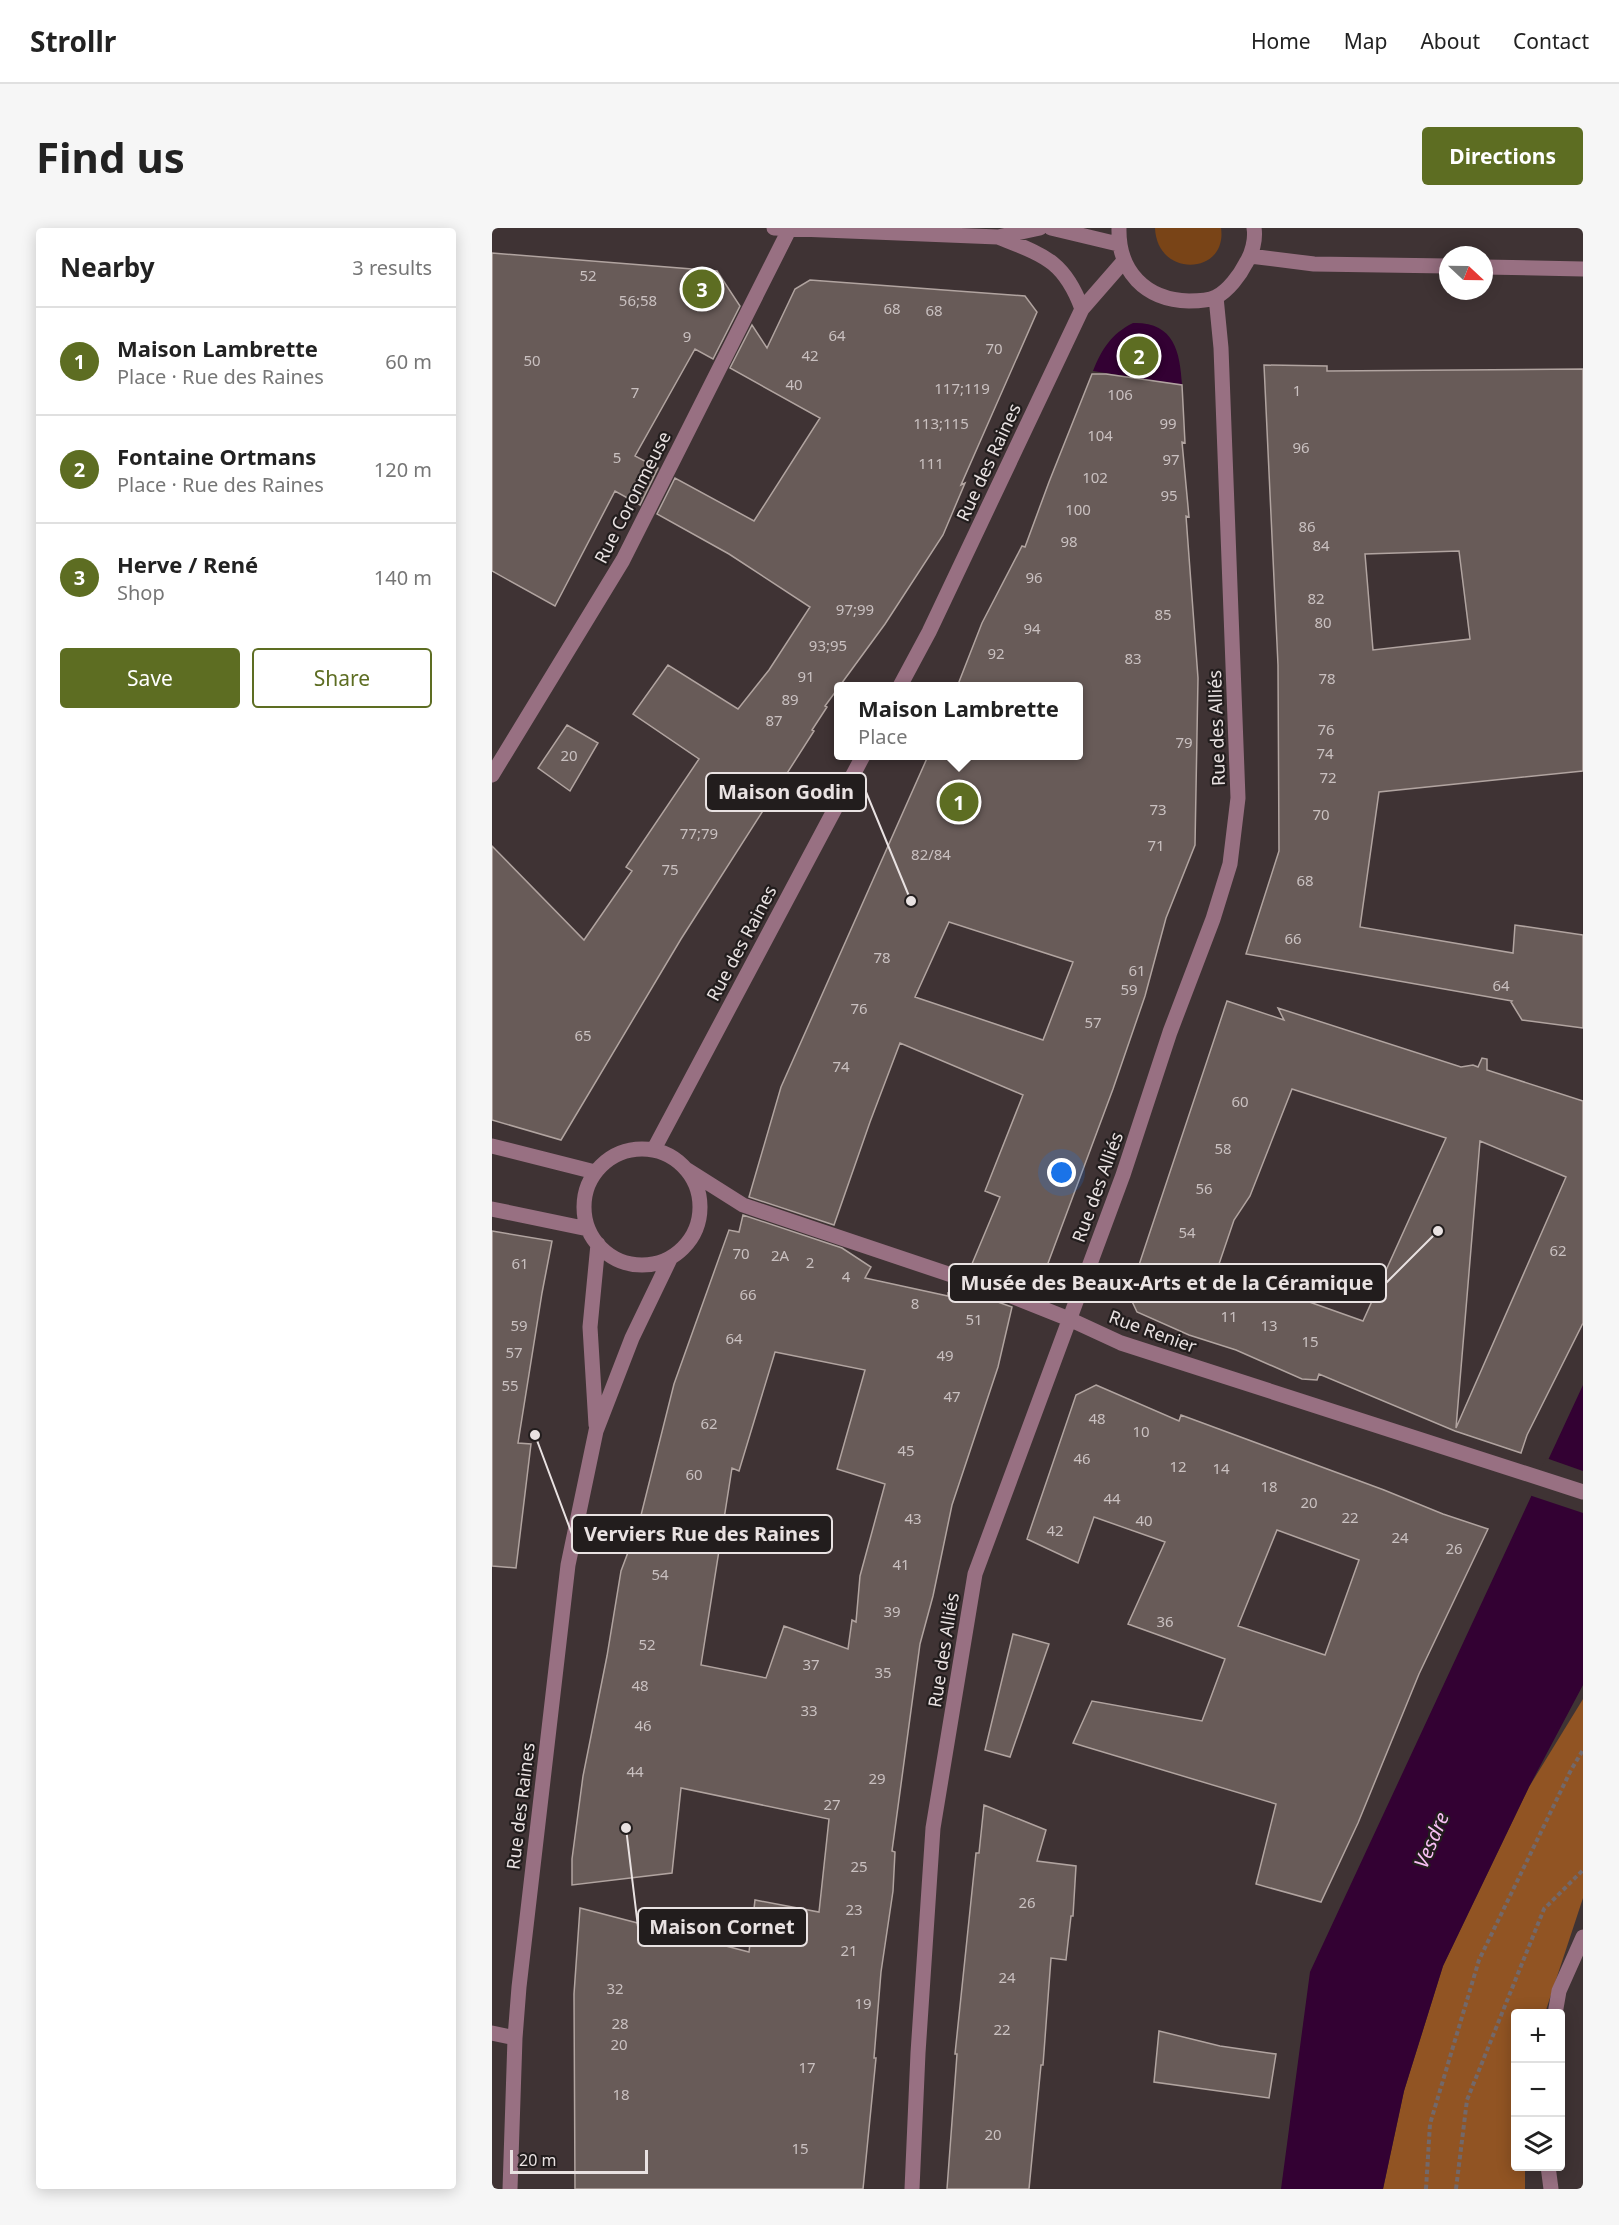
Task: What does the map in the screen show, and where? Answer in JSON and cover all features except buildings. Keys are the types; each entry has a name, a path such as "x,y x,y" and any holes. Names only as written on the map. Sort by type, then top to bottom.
{"street":[{"path":"774,228 998,237 1040,228"},
{"path":"1051,228 1119,236 1124,262 1134,278 1152,293 1175,301 1196,301 1216,297 1239,276 1250,256 1254,228"},
{"name":"Rue Coronmeuse","path":"492,775 623,560 790,229"},
{"path":"998,237 1044,256 1066,276 1074,288 1082,309"},
{"path":"1250,256 1314,264 1439,266"},
{"name":"Rue des Raines","path":"903,682 929,632 1082,309 1124,262"},
{"path":"1493,267 1583,269"},
{"name":"Rue des Alliés","path":"912,2189 918,2053 933,1828 975,1574 1123,1175 1170,1032 1230,864 1238,798 1221,348 1216,297"},
{"name":"Rue des Raines","path":"654,1149 861,760"},
{"path":"492,1146 596,1172"},
{"path":"634,1149 654,1149 672,1157 686,1169 696,1186 699,1205 697,1224 688,1241 670,1258 638,1265 619,1260 603,1250 588,1229 584,1218 584,1199 590,1181 600,1165 616,1154 634,1149"},
{"name":"Rue Renier","path":"686,1169 742,1205 999,1292 1069,1319 1121,1343 1583,1492"},
{"path":"492,1209 588,1229"},
{"name":"Rue des Raines","path":"596,1431 590,1327 598,1244"},
{"name":"Rue des Raines","path":"510,2189 519,1987 568,1565 596,1431 632,1338 670,1258"},
{"path":"1556,2009 1560,1991 1583,1937"},
{"path":"492,2033 515,2038"},
{"path":"1549,2171 1551,2189"}],"path":[{"path":"1426,2189 1430,2124 1479,1960 1571,1770 1583,1750"},
{"path":"1456,2189 1467,2100 1544,1909 1583,1870"}],"shaded area":[{"path":"1155,228 1221,228 1220,244 1214,255 1204,262 1191,265 1179,263 1167,256 1159,245"},
{"path":"1583,1699 1583,1898 1546,2009 1511,2009 1511,2171 1525,2171 1525,2189 1383,2189 1404,2091 1443,1966 1529,1787"}],"water":[{"path":"1133,323 1158,327 1166,333 1176,350 1182,385 1093,371 1108,343 1125,327"},
{"name":"Vesdre","path":"1583,1385 1583,1685 1529,1787 1443,1966 1404,2091 1383,2189 1281,2189 1310,1972"}],"pier":[{"path":"1546,1458 1583,1471 1583,1513 1529,1495"}],"place":[{"name":"Herve / René","path":"702,289"},
{"name":"Fontaine Ortmans","path":"1139,356"},
{"name":"Maison Lambrette","path":"959,802"},
{"name":"Maison Godin","path":"911,901"},
{"name":"Musée des Beaux-Arts et de la Céramique","path":"1438,1231"},
{"name":"Verviers Rue des Raines","path":"535,1435"},
{"name":"Maison Cornet","path":"626,1828"}]}
